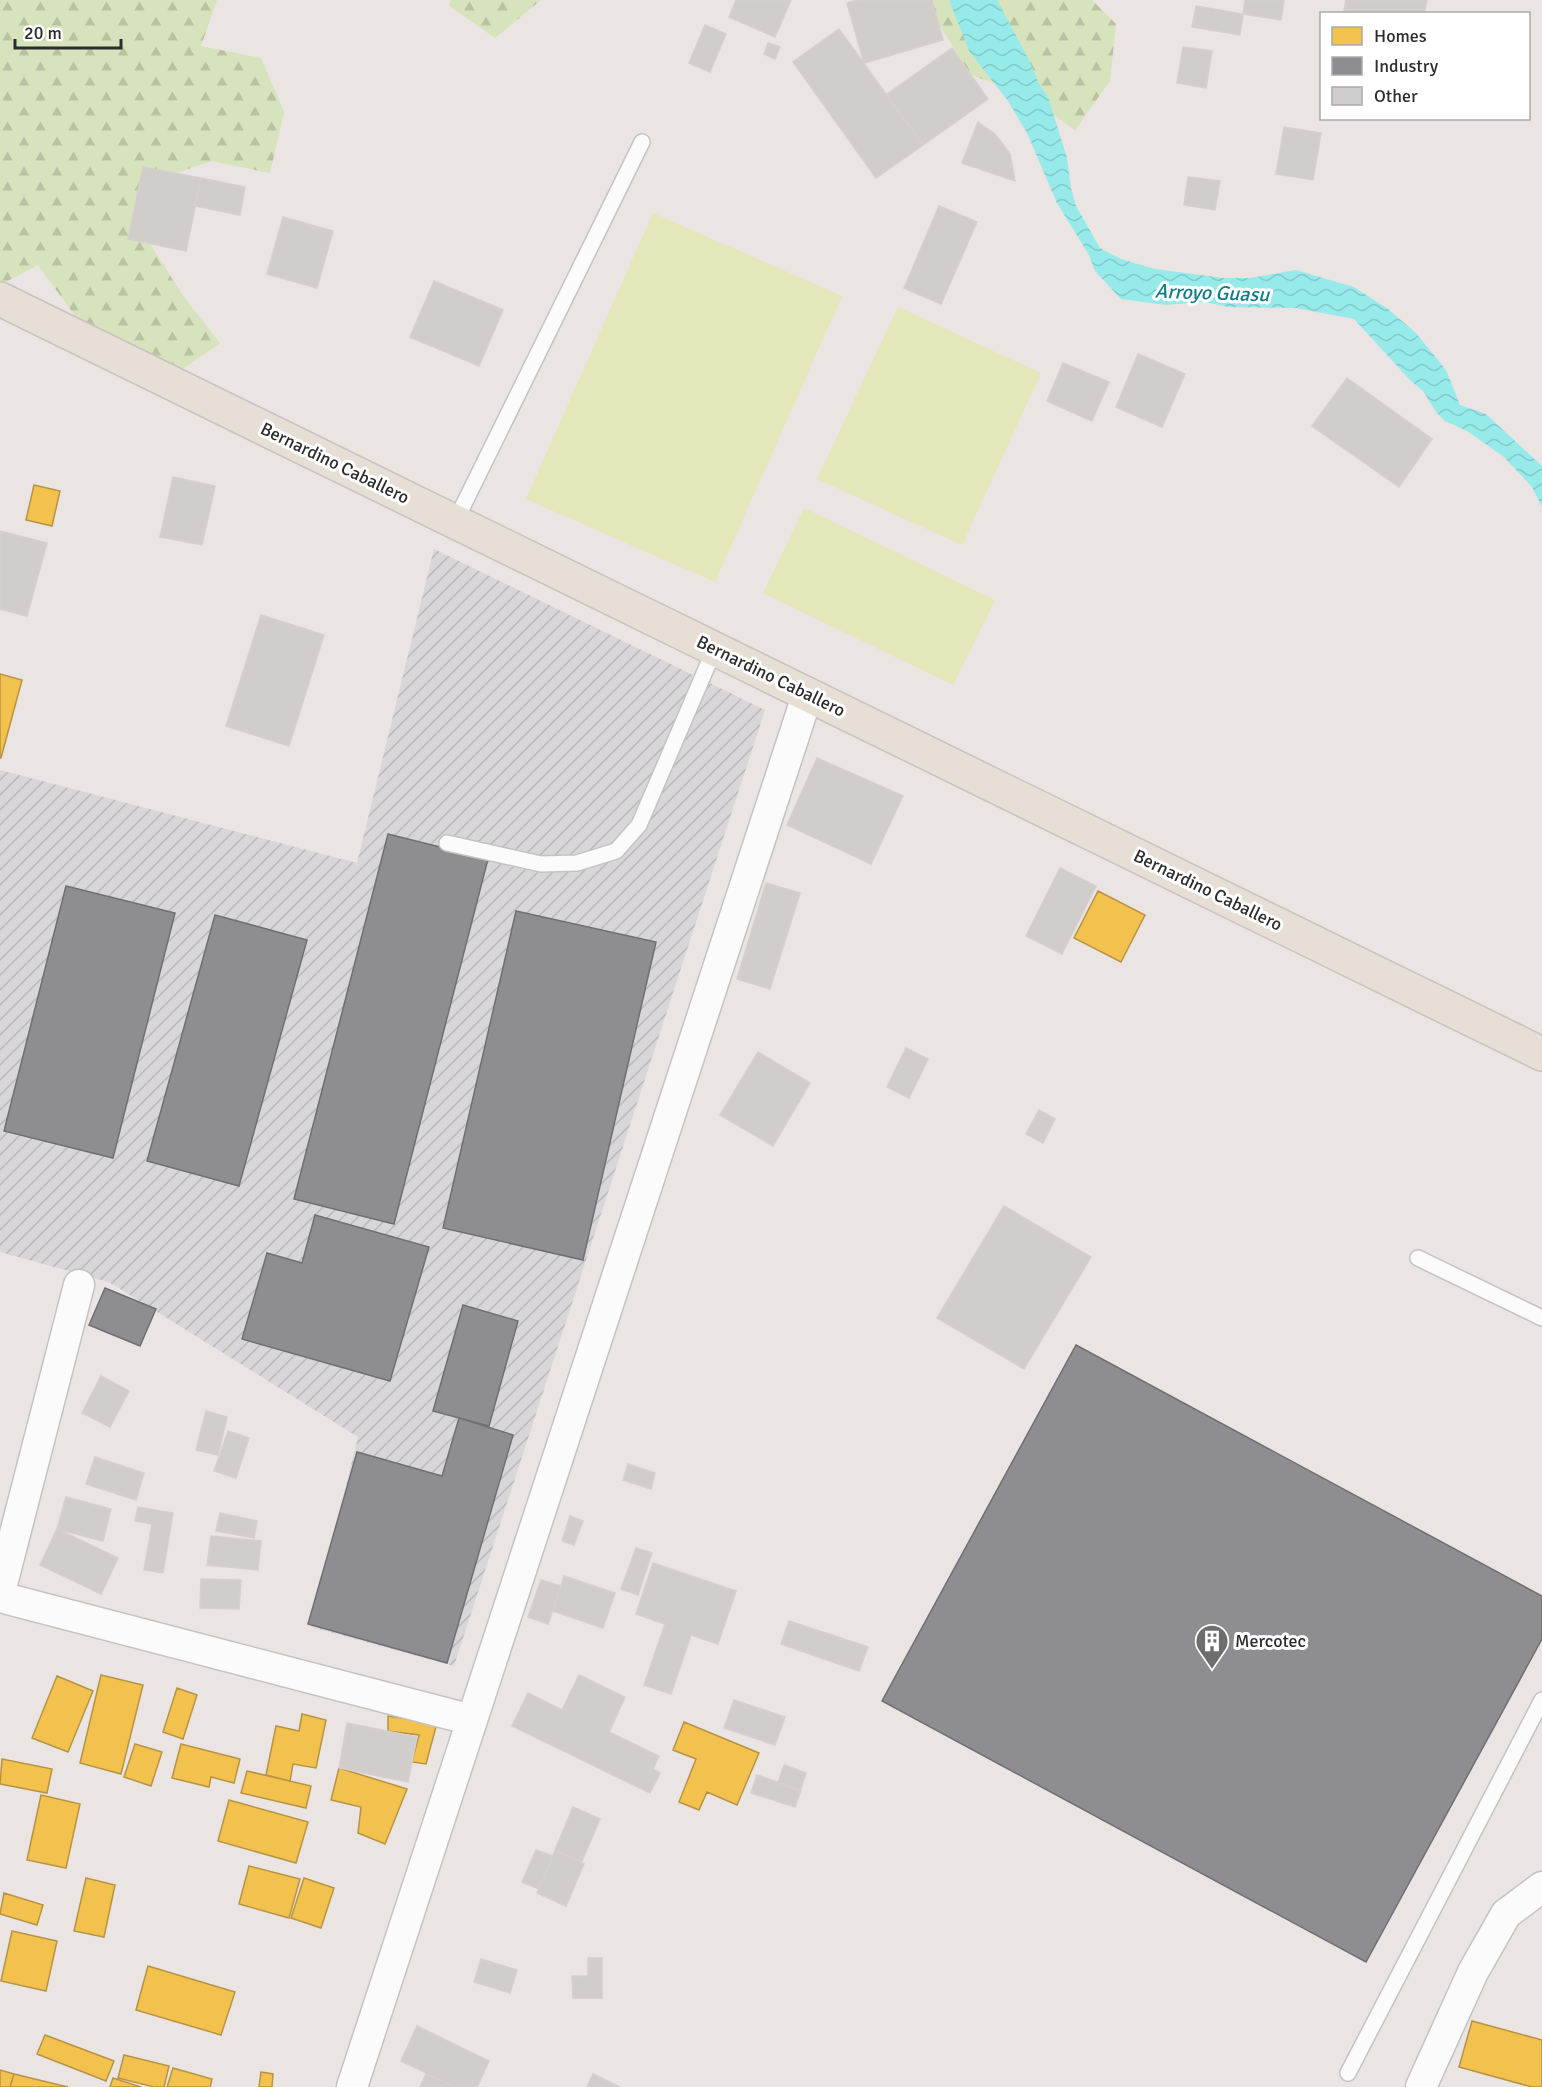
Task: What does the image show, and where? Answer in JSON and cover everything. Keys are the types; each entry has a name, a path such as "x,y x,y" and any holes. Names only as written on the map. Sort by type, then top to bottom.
{"main road":[{"name":"Bernardino Caballero","path":"0,299 1542,1054"}],"street":[{"path":"352,2087 808,693"},
{"path":"0,1592 79,1285"},
{"path":"0,1597 472,1720"},
{"path":"1421,2087 1473,1972 1506,1914 1542,1887"}],"lane":[{"path":"455,522 642,142"},
{"path":"447,843 541,864 577,863 615,851 639,825 715,648"},
{"path":"1418,1258 1542,1318"},
{"path":"1348,2073 1542,1700"}],"shaded area":[{"path":"434,549 765,710 454,1666 311,1627 358,1437 109,1282 0,1252 0,770 357,863"}],"green space":[{"path":"0,0 217,0 201,46 261,58 284,112 270,173 212,161 152,181 151,245 183,296 220,343 171,377 114,357 73,313 38,265 0,285"},
{"path":"451,0 541,0 495,38 449,6"},
{"path":"923,0 1092,0 1116,24 1110,81 1075,130 1026,95 971,75"},
{"path":"653,213 842,296 715,582 526,499"},
{"path":"898,307 1041,373 962,545 817,479"},
{"path":"804,508 995,600 953,685 763,593"}],"water":[{"name":"Arroyo Guasu","path":"949,0 997,0 1039,84 1048,97 1067,158 1076,206 1100,248 1121,259 1155,269 1223,278 1250,278 1296,270 1354,287 1388,309 1416,333 1446,370 1460,405 1486,414 1542,466 1542,507 1532,487 1504,457 1467,431 1445,421 1436,412 1423,391 1354,319 1296,308 1229,307 1204,302 1166,305 1121,299 1095,271 1089,255 1057,203 1027,133 1008,101 969,51"}],"building: Homes":[{"path":"34,485 60,491 52,526 26,520"},
{"path":"0,674 22,680 1,758 0,758"},
{"path":"1098,891 1145,915 1121,962 1074,938"},
{"path":"101,1675 143,1685 121,1774 80,1763"},
{"path":"57,1676 93,1691 68,1752 32,1738"},
{"path":"177,1688 197,1695 183,1739 163,1732"},
{"path":"302,1714 326,1720 316,1768 293,1764 290,1781 266,1775 276,1726 299,1731"},
{"path":"388,1716 437,1723 426,1764 412,1762 419,1735 388,1731"},
{"path":"684,1722 759,1753 737,1805 707,1792 699,1810 679,1802 696,1759 673,1750"},
{"path":"135,1744 162,1752 151,1786 124,1777"},
{"path":"181,1744 240,1759 234,1783 211,1777 209,1787 172,1778"},
{"path":"2,1759 52,1769 47,1793 0,1784"},
{"path":"339,1768 407,1789 385,1844 358,1833 361,1807 331,1800"},
{"path":"247,1771 311,1786 306,1808 241,1793"},
{"path":"41,1795 80,1804 66,1868 27,1860"},
{"path":"229,1800 308,1822 296,1863 218,1841"},
{"path":"249,1866 300,1879 289,1918 239,1904"},
{"path":"86,1878 115,1885 104,1937 74,1931"},
{"path":"304,1878 334,1888 321,1928 291,1918"},
{"path":"4,1893 43,1905 37,1925 0,1914"},
{"path":"12,1931 57,1941 46,1991 1,1981"},
{"path":"148,1966 235,1992 221,2035 136,2010"},
{"path":"1472,2021 1542,2040 1542,2087 1532,2087 1459,2067"},
{"path":"45,2035 114,2061 106,2081 37,2054"},
{"path":"124,2055 169,2066 164,2087 154,2087 118,2078"},
{"path":"173,2068 212,2079 210,2087 167,2087"},
{"path":"0,2070 14,2074 10,2087 0,2087"},
{"path":"261,2072 273,2074 272,2087 259,2087"},
{"path":"14,2074 68,2087 10,2087"},
{"path":"113,2078 141,2087 110,2087"}],"building: Industry":[{"path":"388,834 488,859 394,1224 294,1199"},
{"path":"66,886 175,913 113,1158 4,1131"},
{"path":"516,911 656,942 583,1260 443,1228"},
{"path":"215,915 307,940 239,1186 147,1161"},
{"path":"315,1215 429,1247 390,1381 242,1339 267,1253 302,1263"},
{"path":"105,1288 156,1309 140,1346 89,1325"},
{"path":"463,1305 518,1321 489,1426 433,1411"},
{"name":"Mercotec","path":"1076,1345 1542,1596 1542,1639 1366,1962 882,1701"},
{"path":"459,1418 513,1435 447,1663 308,1624 357,1452 442,1476"}],"building: Other":[{"path":"736,0 791,0 775,37 729,17"},
{"path":"858,0 932,0 943,40 864,63 847,3"},
{"path":"1245,0 1284,0 1281,20 1243,14"},
{"path":"1346,0 1427,0 1424,12 1344,11"},
{"path":"1196,6 1243,14 1240,35 1192,27"},
{"path":"705,25 726,34 710,72 689,63"},
{"path":"839,29 923,145 876,178 793,62"},
{"path":"768,43 780,47 775,59 764,54"},
{"path":"1183,47 1212,51 1206,88 1177,83"},
{"path":"952,48 988,99 923,145 886,95"},
{"path":"978,122 995,134 1010,154 1015,181 962,163"},
{"path":"1284,127 1321,133 1313,180 1276,174"},
{"path":"143,167 201,178 186,251 128,239"},
{"path":"1188,177 1220,181 1215,210 1184,205"},
{"path":"201,178 245,187 240,215 195,206"},
{"path":"939,206 977,222 941,304 904,288"},
{"path":"283,217 333,231 317,288 267,274"},
{"path":"434,281 503,310 479,366 410,337"},
{"path":"1138,354 1185,374 1162,427 1116,407"},
{"path":"1063,363 1109,382 1092,421 1047,401"},
{"path":"1347,378 1432,439 1399,487 1312,426"},
{"path":"173,477 215,486 202,545 160,537"},
{"path":"0,531 47,543 27,616 0,609"},
{"path":"261,615 324,635 289,746 226,726"},
{"path":"817,758 903,796 871,864 787,825"},
{"path":"1060,868 1096,886 1062,954 1026,936"},
{"path":"766,883 800,893 770,989 737,979"},
{"path":"906,1048 928,1059 909,1098 887,1087"},
{"path":"758,1052 810,1083 773,1146 720,1115"},
{"path":"1039,1110 1055,1119 1043,1143 1026,1134"},
{"path":"1004,1206 1091,1257 1024,1369 937,1318"},
{"path":"101,1376 129,1391 110,1427 82,1413"},
{"path":"206,1411 227,1417 218,1455 196,1450"},
{"path":"228,1431 249,1438 236,1478 214,1471"},
{"path":"95,1457 144,1473 136,1500 86,1484"},
{"path":"628,1464 655,1473 651,1489 623,1480"},
{"path":"66,1497 111,1509 103,1541 57,1529"},
{"path":"138,1507 173,1513 163,1573 144,1570 152,1524 135,1521"},
{"path":"220,1513 257,1521 254,1538 216,1531"},
{"path":"570,1516 583,1521 574,1545 562,1541"},
{"path":"57,1529 118,1558 101,1594 40,1565"},
{"path":"211,1536 261,1541 258,1570 207,1565"},
{"path":"636,1548 652,1553 638,1595 621,1589"},
{"path":"653,1563 736,1591 718,1644 691,1635 671,1694 644,1685 665,1624 636,1614"},
{"path":"564,1576 615,1593 603,1628 553,1611"},
{"path":"201,1579 241,1580 239,1609 200,1608"},
{"path":"541,1580 561,1586 548,1624 528,1617"},
{"path":"789,1621 868,1647 859,1671 781,1644"},
{"path":"579,1675 625,1697 609,1732 659,1756 653,1769 660,1773 650,1793 512,1726 528,1693 562,1710"},
{"path":"734,1700 785,1717 775,1745 724,1728"},
{"path":"347,1723 417,1737 408,1782 339,1768"},
{"path":"784,1765 806,1773 800,1791 778,1783"},
{"path":"757,1775 801,1790 795,1807 751,1793"},
{"path":"573,1807 600,1819 582,1861 555,1850"},
{"path":"536,1850 553,1856 539,1889 522,1882"},
{"path":"555,1851 584,1864 566,1906 537,1893"},
{"path":"588,1958 602,1958 602,1998 573,1998 572,1976 588,1976"},
{"path":"481,1959 517,1970 510,1993 474,1982"},
{"path":"417,2026 489,2061 477,2087 455,2087 401,2061"},
{"path":"426,2074 455,2087 420,2087"},
{"path":"593,2074 620,2087 587,2087"}],"place":[{"name":"Mercotec","path":"1212,1670"}]}
